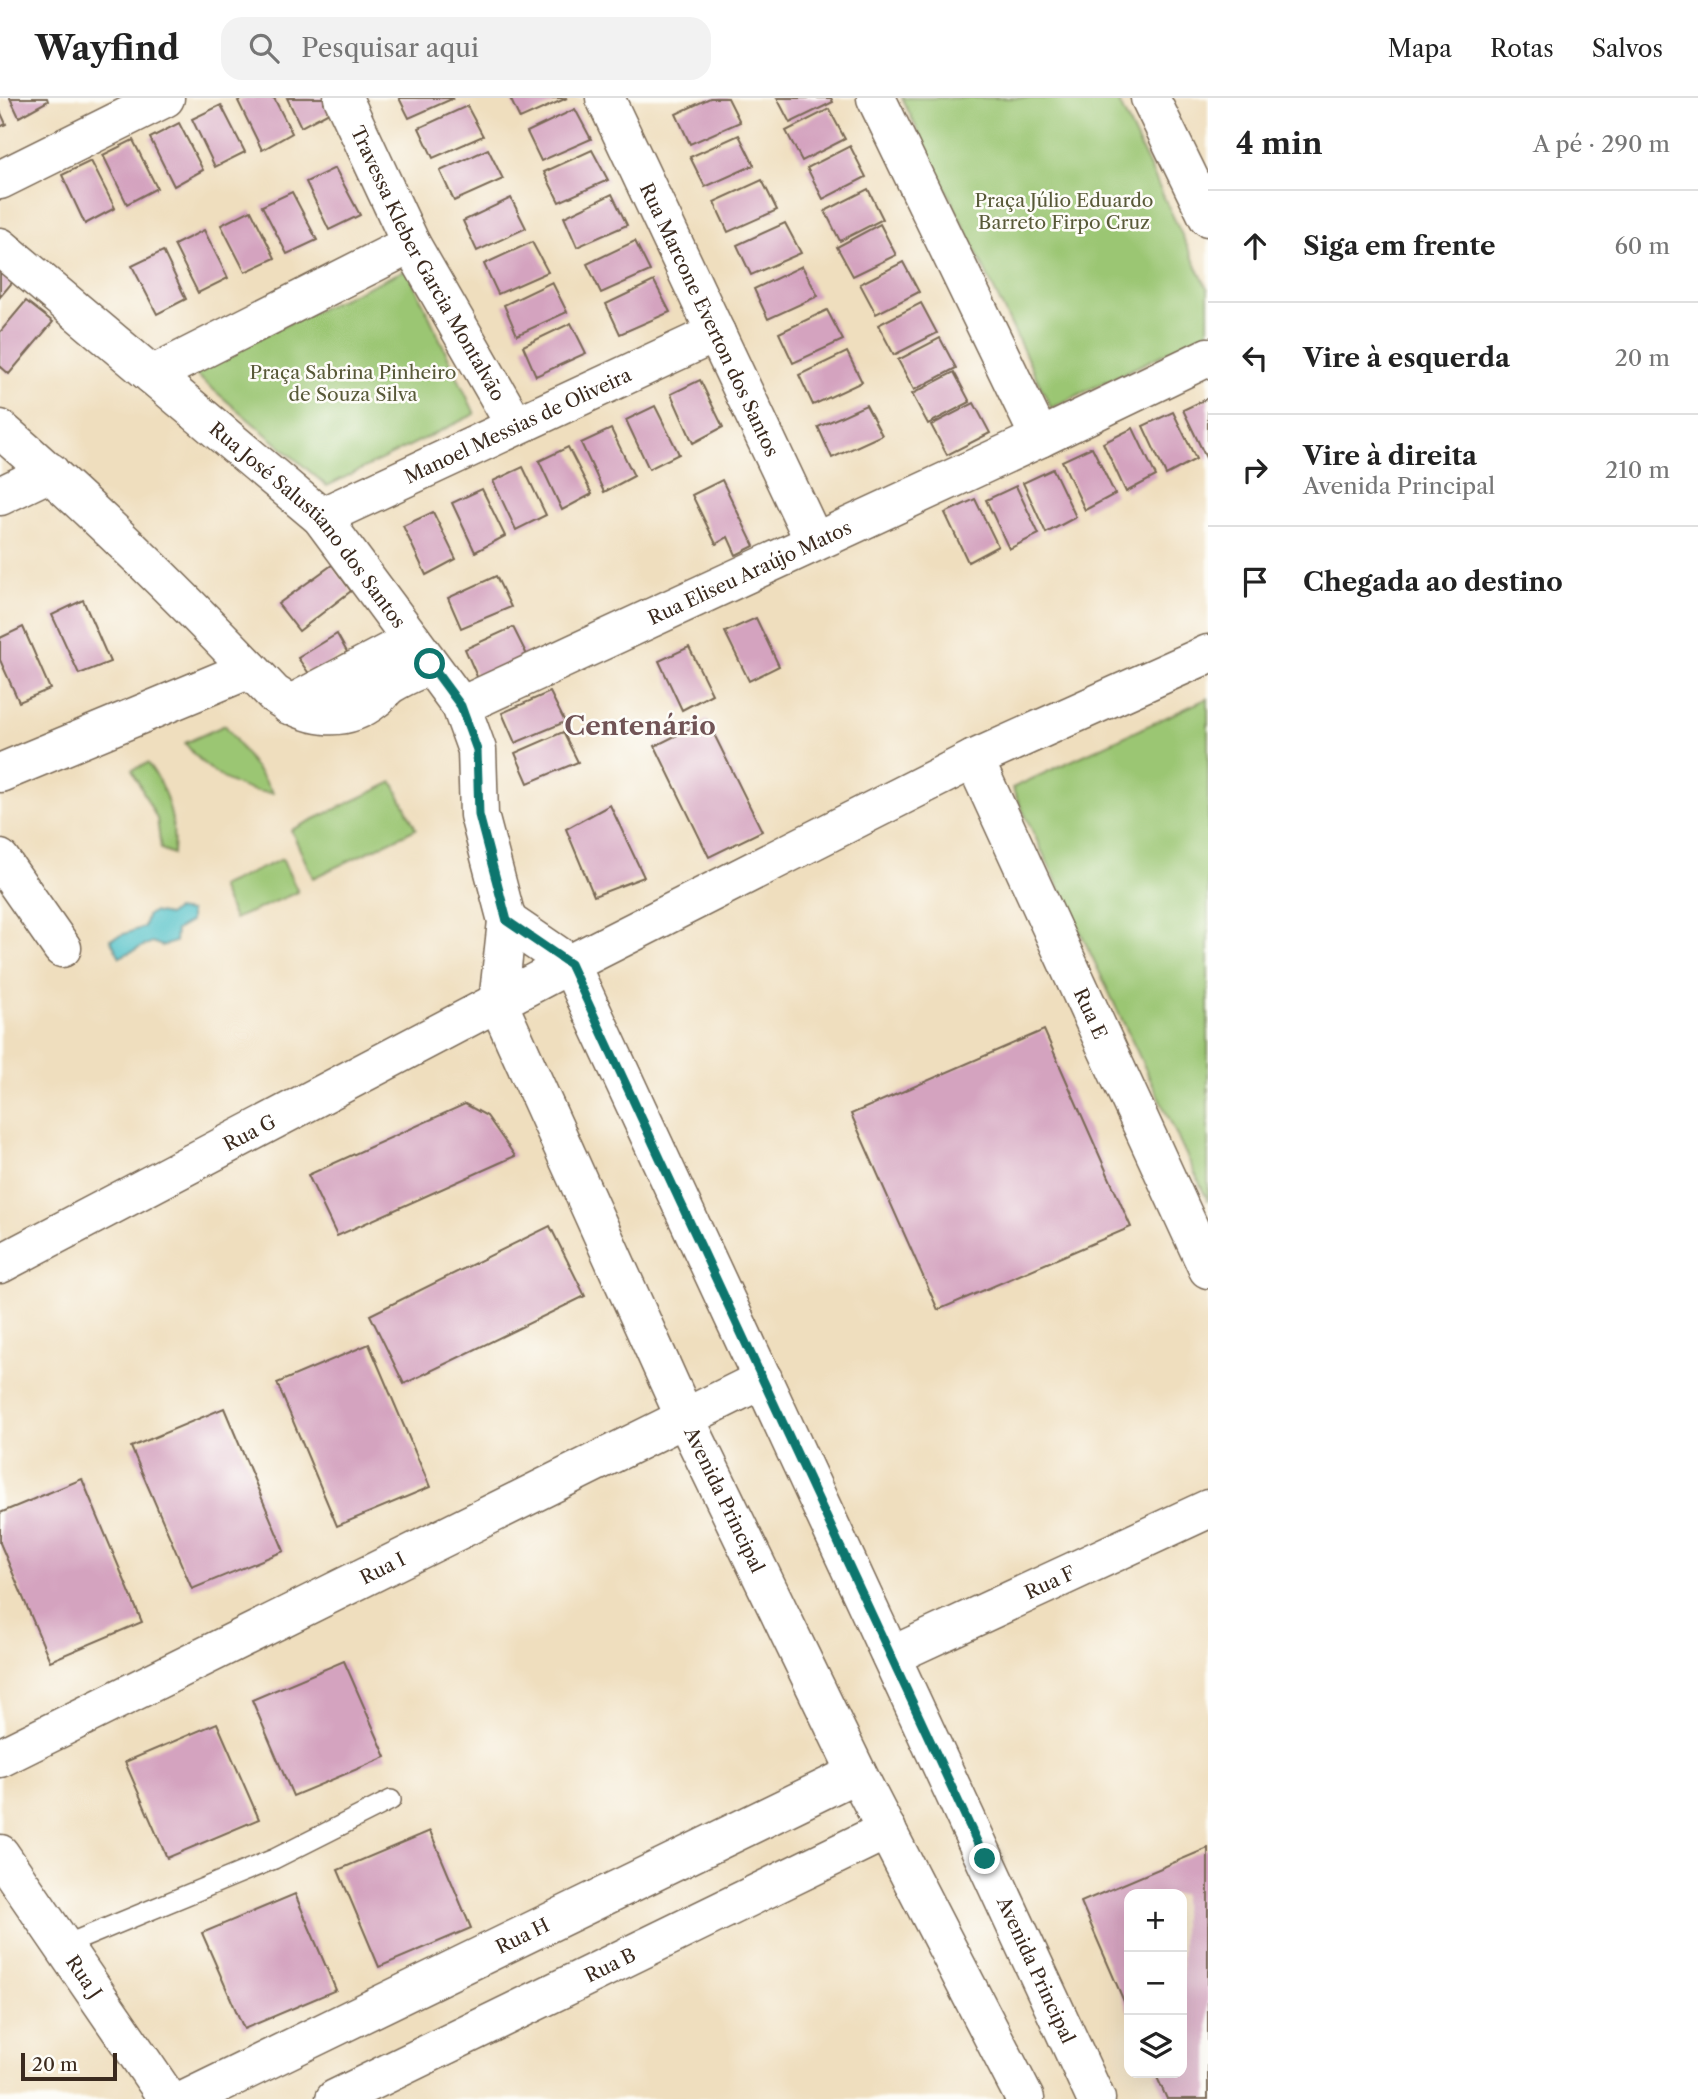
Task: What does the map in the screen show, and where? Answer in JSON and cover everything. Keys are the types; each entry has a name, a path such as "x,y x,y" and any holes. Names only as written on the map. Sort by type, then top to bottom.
{"street":[{"path":"0,180 165,98"},
{"name":"Travessa Kleber Garcia Montalvão","path":"343,98 411,244 515,425"},
{"name":"Rua Marcone Everton dos Santos","path":"604,98 814,541"},
{"path":"876,98 1040,438 1208,357"},
{"path":"1150,98 1208,217"},
{"path":"152,375 411,244"},
{"name":"Rua José Salustiano dos Santos","path":"0,247 321,517 461,706 477,750 479,815 507,921 498,1003"},
{"name":"Manoel Messias de Oliveira","path":"321,517 716,333"},
{"path":"0,429 50,472 185,601 274,694 289,705 421,652"},
{"name":"Rua Eliseu Araújo Matos","path":"461,706 1040,438"},
{"path":"0,496 50,472"},
{"name":"Rua G","path":"0,1264 570,964 974,759 1208,654"},
{"path":"0,773 250,669"},
{"name":"Rua E","path":"974,759 1208,1269"},
{"path":"0,859 62,948"},
{"path":"507,921 570,964"},
{"name":"Avenida Principal","path":"570,964 1096,2099"},
{"name":"Avenida Principal","path":"498,1003 686,1420 858,1773 1025,2099"},
{"name":"Rua I","path":"0,1758 686,1420 763,1379"},
{"name":"Rua F","path":"891,1656 1208,1509"},
{"name":"Rua H","path":"187,2099 858,1773"},
{"name":"Rua B","path":"335,2099 887,1830"},
{"name":"Rua J","path":"0,1854 168,2099"}],"lane":[{"path":"63,1946 274,1859 391,1800"}],"green space":[{"name":"Praça Júlio Eduardo Barreto Firpo Cruz","path":"902,98 1117,98 1208,290 1208,333 1051,408"},
{"name":"Praça Sabrina Pinheiro de Souza Silva","path":"407,269 475,414 327,486 189,369"},
{"path":"1208,698 1208,1201 1012,788"},
{"path":"225,725 273,793 247,789 224,778 203,763 185,743"},
{"path":"148,763 161,784 169,807 173,854 161,849 157,819 132,770"},
{"path":"393,782 416,829 313,878 291,830"},
{"path":"282,859 298,892 234,919 220,887"}],"water":[{"path":"176,910 190,912 190,922 176,930 175,942 162,946 152,942 120,957 110,939 144,927 147,916 153,912 168,915"}],"building":[{"path":"10,98 47,98 48,101 19,117"},
{"path":"244,98 274,98 292,133 262,150 238,101"},
{"path":"287,98 325,98 331,111 301,127"},
{"path":"399,98 454,98 409,118"},
{"path":"510,98 567,98 520,119"},
{"path":"710,98 728,98 740,122 690,144 676,114"},
{"path":"777,98 831,98 833,102 790,123"},
{"path":"221,105 245,152 215,167 192,119"},
{"path":"467,106 483,136 433,158 419,128"},
{"path":"575,109 591,139 541,161 527,132"},
{"path":"829,109 845,139 802,161 786,131"},
{"path":"0,111 6,124 0,127"},
{"path":"179,123 203,170 174,186 150,138"},
{"path":"739,135 754,165 705,187 690,157"},
{"path":"133,140 157,188 127,204 103,155"},
{"path":"850,146 866,177 823,199 807,168"},
{"path":"488,149 503,179 454,201 440,171"},
{"path":"592,150 608,180 559,202 544,172"},
{"path":"91,161 115,208 85,224 62,175"},
{"path":"335,168 360,215 329,230 306,182"},
{"path":"762,180 777,210 728,232 714,202"},
{"path":"868,189 883,219 840,241 825,211"},
{"path":"292,192 317,240 287,254 262,206"},
{"path":"612,194 627,225 577,247 564,217"},
{"path":"511,198 526,228 477,251 463,221"},
{"path":"251,210 275,258 245,272 221,225"},
{"path":"785,223 801,253 751,275 737,245"},
{"path":"880,224 896,255 853,276 837,247"},
{"path":"204,230 228,278 198,293 174,245"},
{"path":"635,241 650,271 601,293 587,264"},
{"path":"532,242 548,272 498,294 484,264"},
{"path":"163,251 186,299 157,314 132,266"},
{"path":"903,262 919,292 876,314 860,284"},
{"path":"0,266 16,278 0,297"},
{"path":"802,266 818,296 768,319 754,289"},
{"path":"654,281 670,312 620,334 606,304"},
{"path":"552,282 567,312 517,335 504,305"},
{"path":"26,301 53,322 9,374 0,366 0,332"},
{"path":"921,303 937,333 894,355 878,325"},
{"path":"827,310 843,340 793,363 779,333"},
{"path":"571,323 586,353 536,376 523,346"},
{"path":"940,338 956,368 914,390 898,360"},
{"path":"847,352 862,382 813,405 799,375"},
{"path":"954,372 970,402 928,424 912,394"},
{"path":"700,380 723,427 693,443 671,394"},
{"path":"1208,398 1208,462 1183,410"},
{"path":"974,403 990,433 947,455 931,425"},
{"path":"866,405 882,435 832,458 818,427"},
{"path":"655,406 679,454 649,469 626,420"},
{"path":"1173,412 1196,459 1166,475 1143,426"},
{"path":"1133,428 1156,476 1126,492 1103,443"},
{"path":"611,429 634,476 604,492 581,443"},
{"path":"568,447 592,494 562,510 539,461"},
{"path":"1092,447 1115,494 1085,510 1062,461"},
{"path":"523,467 546,515 516,530 493,481"},
{"path":"1053,469 1076,517 1046,533 1023,483"},
{"path":"722,480 754,546 736,555 728,537 716,544 692,495"},
{"path":"1016,486 1039,534 1009,549 986,500"},
{"path":"482,489 505,536 475,552 452,503"},
{"path":"975,499 998,546 968,562 945,513"},
{"path":"433,512 456,559 426,575 403,526"},
{"path":"332,565 351,591 299,631 278,604"},
{"path":"496,576 511,607 461,628 448,598"},
{"path":"83,600 110,662 79,674 52,615"},
{"path":"756,618 779,666 749,681 725,632"},
{"path":"23,627 50,689 19,702 0,660 0,638"},
{"path":"513,627 528,657 478,679 465,649"},
{"path":"337,634 347,652 310,675 298,658"},
{"path":"689,647 712,694 682,710 659,661"},
{"path":"550,692 565,722 515,743 502,713"},
{"path":"707,720 762,831 709,857 655,746"},
{"path":"563,732 578,762 528,783 515,753"},
{"path":"610,805 644,877 594,896 566,829"},
{"path":"1044,1030 1131,1227 938,1310 851,1114"},
{"path":"465,1104 487,1116 515,1156 337,1236 308,1175"},
{"path":"550,1226 585,1296 404,1384 370,1315"},
{"path":"369,1344 430,1487 337,1526 277,1383"},
{"path":"224,1408 284,1551 192,1589 131,1447"},
{"path":"82,1479 142,1622 50,1661 0,1543 0,1513"},
{"path":"344,1661 386,1757 293,1796 252,1700"},
{"path":"217,1723 259,1819 167,1858 125,1762"},
{"path":"430,1831 471,1928 379,1967 338,1870"},
{"path":"1208,1848 1208,2099 1167,2099 1157,2078 1187,2078 1187,1889 1124,1889 1124,2001 1081,1902"},
{"path":"295,1894 336,1990 244,2029 202,1933"}],"district":[{"name":"Centenário","path":"640,726"}],"route":[{"path":"430,664 461,706 477,750 480,772 479,815 507,921 570,964 985,1859"}]}
